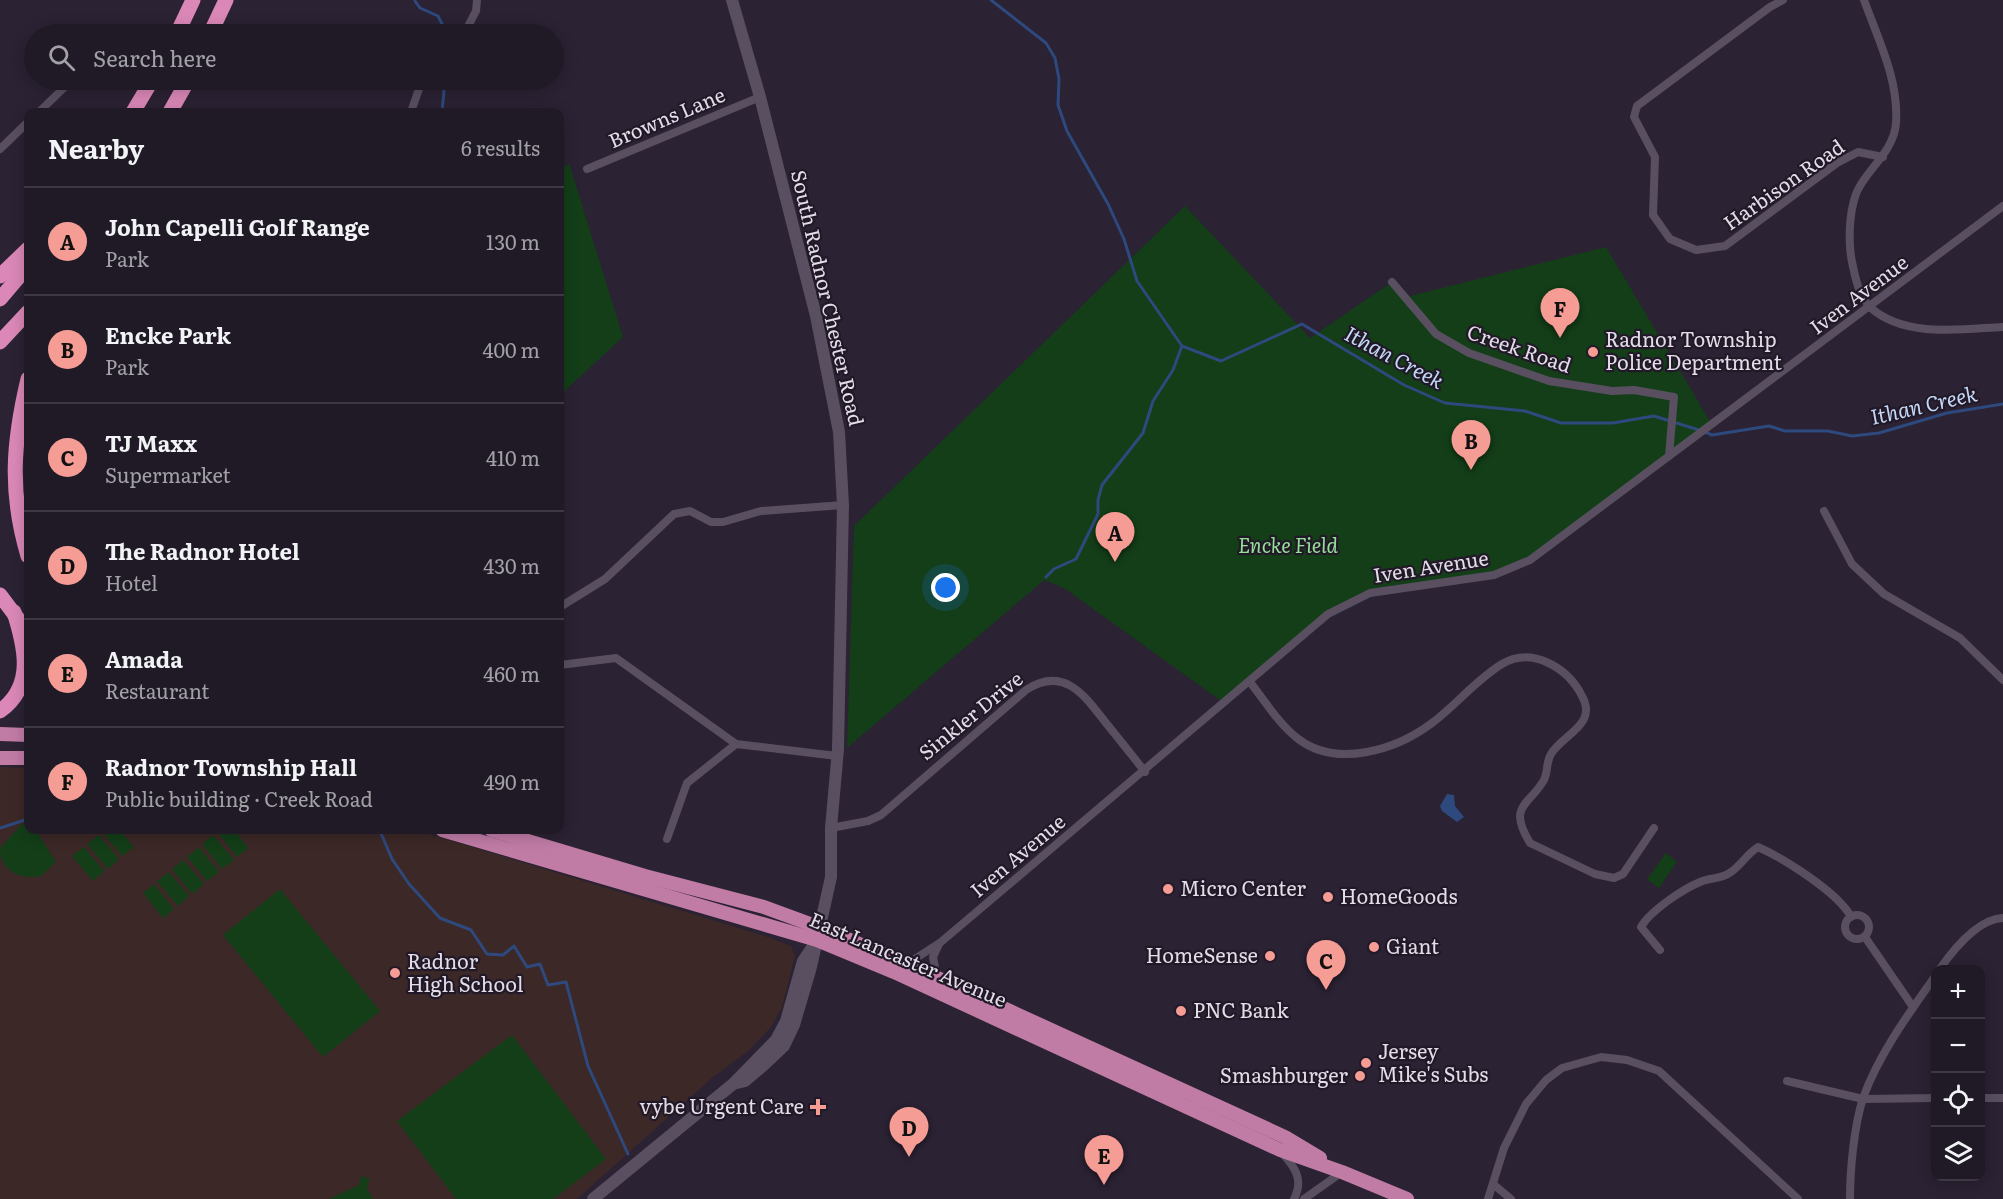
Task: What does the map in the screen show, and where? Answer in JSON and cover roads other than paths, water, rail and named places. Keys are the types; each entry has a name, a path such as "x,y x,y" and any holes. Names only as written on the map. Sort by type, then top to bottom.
{"highway":[{"path":"182,24 193,0"},
{"path":"215,24 226,0"},
{"path":"136,108 146,90"},
{"path":"172,108 183,90"},
{"path":"0,276 24,253"},
{"path":"0,299 24,271"},
{"path":"0,342 24,316"},
{"path":"24,398 15,441 14,472 18,516 24,540"},
{"path":"0,595 14,612 24,630"},
{"path":"0,711 11,701 24,679 24,649 14,612"},
{"path":"0,734 24,735"},
{"path":"0,758 24,758"},
{"name":"East Lancaster Avenue","path":"456,834 819,934 907,964 1285,1137 1342,1172"},
{"name":"East Lancaster Avenue","path":"504,834 645,876 727,896 819,934 882,967 1280,1150 1407,1199"}],"main road":[{"name":"South Radnor Chester Road","path":"593,1199 733,1084 776,1040 786,1021 803,961 819,934 831,877 831,828 837,756 843,505 839,432 816,316 760,97 732,0"}],"street":[{"path":"469,24 476,11 477,0"},
{"name":"Harbison Road","path":"1783,0 1770,7 1637,106 1634,117 1655,157 1653,215 1670,239 1696,250 1725,246 1837,163 1858,152 1883,156"},
{"path":"1864,0 1893,79 1896,125 1883,156 1856,193 1849,245 1856,283 1870,307 1907,327 1943,330 2003,327"},
{"path":"43,108 62,90"},
{"path":"412,108 419,90"},
{"name":"Browns Lane","path":"587,169 760,97"},
{"path":"0,149 24,126"},
{"name":"Iven Avenue","path":"907,964 941,942 1328,614 1370,593 1494,575 1530,560 2003,206"},
{"name":"Creek Road","path":"1392,282 1436,334 1469,352 1549,381 1612,392 1634,390 1674,397 1669,456"},
{"path":"564,604 604,579 674,514 690,512 711,522 723,522 761,511 843,505"},
{"path":"1824,511 1852,564 1884,594 1960,638 2003,680"},
{"path":"564,664 616,658 736,744 837,756"},
{"path":"1250,682 1297,738 1326,752 1344,755 1383,747 1420,731 1505,663 1530,659 1550,663 1564,672 1582,694 1586,715 1579,728 1553,750 1543,781 1522,804 1521,815 1530,843 1595,874 1614,878 1623,874 1654,828"},
{"name":"Sinkler Drive","path":"831,828 868,821 881,815 1026,690 1047,681 1066,683 1079,691 1145,771"},
{"path":"667,839 687,783 736,744"},
{"path":"1660,950 1641,927 1647,916 1701,881 1719,879 1733,871 1749,852 1758,848 1800,871 1845,907 1851,917"},
{"path":"1860,915 1867,919 1870,928 1865,937 1857,940 1847,935 1845,924 1851,917 1860,915"},
{"path":"1942,965 1967,937 1993,918 2003,918"},
{"path":"1865,937 1913,1007"},
{"path":"937,978 933,957 941,942"},
{"path":"1850,1199 1850,1173 1863,1099 1884,1054 1931,981"},
{"path":"1488,1199 1504,1148 1512,1131 1526,1104 1546,1080 1574,1063 1612,1058 1627,1059 1659,1071 1798,1199"},
{"path":"1787,1081 1863,1099 1931,1098"},
{"path":"1985,1098 2003,1098"},
{"path":"1280,1150 1297,1174 1299,1181 1294,1199"},
{"path":"1304,1199 1342,1172"},
{"path":"1493,1184 1511,1199"}],"water":[{"path":"1447,794 1454,795 1455,806 1464,817 1457,822 1442,811 1440,806"}],"waterway":[{"name":"Ithan Creek","path":"991,0 1046,43 1055,58 1059,79 1058,105 1067,131 1108,204 1124,239 1137,281 1182,346 1221,361 1302,324 1404,385 1445,403 1525,411 1561,423 1613,423 1654,416 1699,430"},
{"path":"415,1 420,8 438,16 442,24"},
{"path":"442,108 444,90"},
{"path":"1046,577 1054,569 1076,559 1098,514 1098,500 1102,485 1143,433 1153,401 1173,370 1182,346"},
{"name":"Ithan Creek","path":"1705,432 1712,435 1769,426 1785,431 1828,431 1852,436 1879,433 1947,413 2003,404"},
{"path":"0,828 24,820"},
{"path":"381,834 392,859 409,884 440,918 471,930 487,954 503,955 514,946 527,967 540,964 548,985 566,982 588,1066 628,1154"}],"place":[{"name":"Radnor Township Hall","path":"1560,338"},
{"name":"Radnor Township Police Department","path":"1593,352"},
{"name":"Encke Park","path":"1471,470"},
{"name":"John Capelli Golf Range","path":"1115,562"},
{"name":"Micro Center","path":"1168,889"},
{"name":"HomeGoods","path":"1328,897"},
{"name":"Giant","path":"1374,947"},
{"name":"HomeSense","path":"1270,956"},
{"name":"Radnor High School","path":"395,973"},
{"name":"TJ Maxx","path":"1326,990"},
{"name":"PNC Bank","path":"1181,1011"},
{"name":"Jersey Mike's Subs","path":"1366,1063"},
{"name":"Smashburger","path":"1360,1076"},
{"name":"vybe Urgent Care","path":"818,1107"},
{"name":"The Radnor Hotel","path":"909,1157"},
{"name":"Amada","path":"1104,1185"}],"park label":[{"name":"Encke Field","path":"1288,546"}]}
